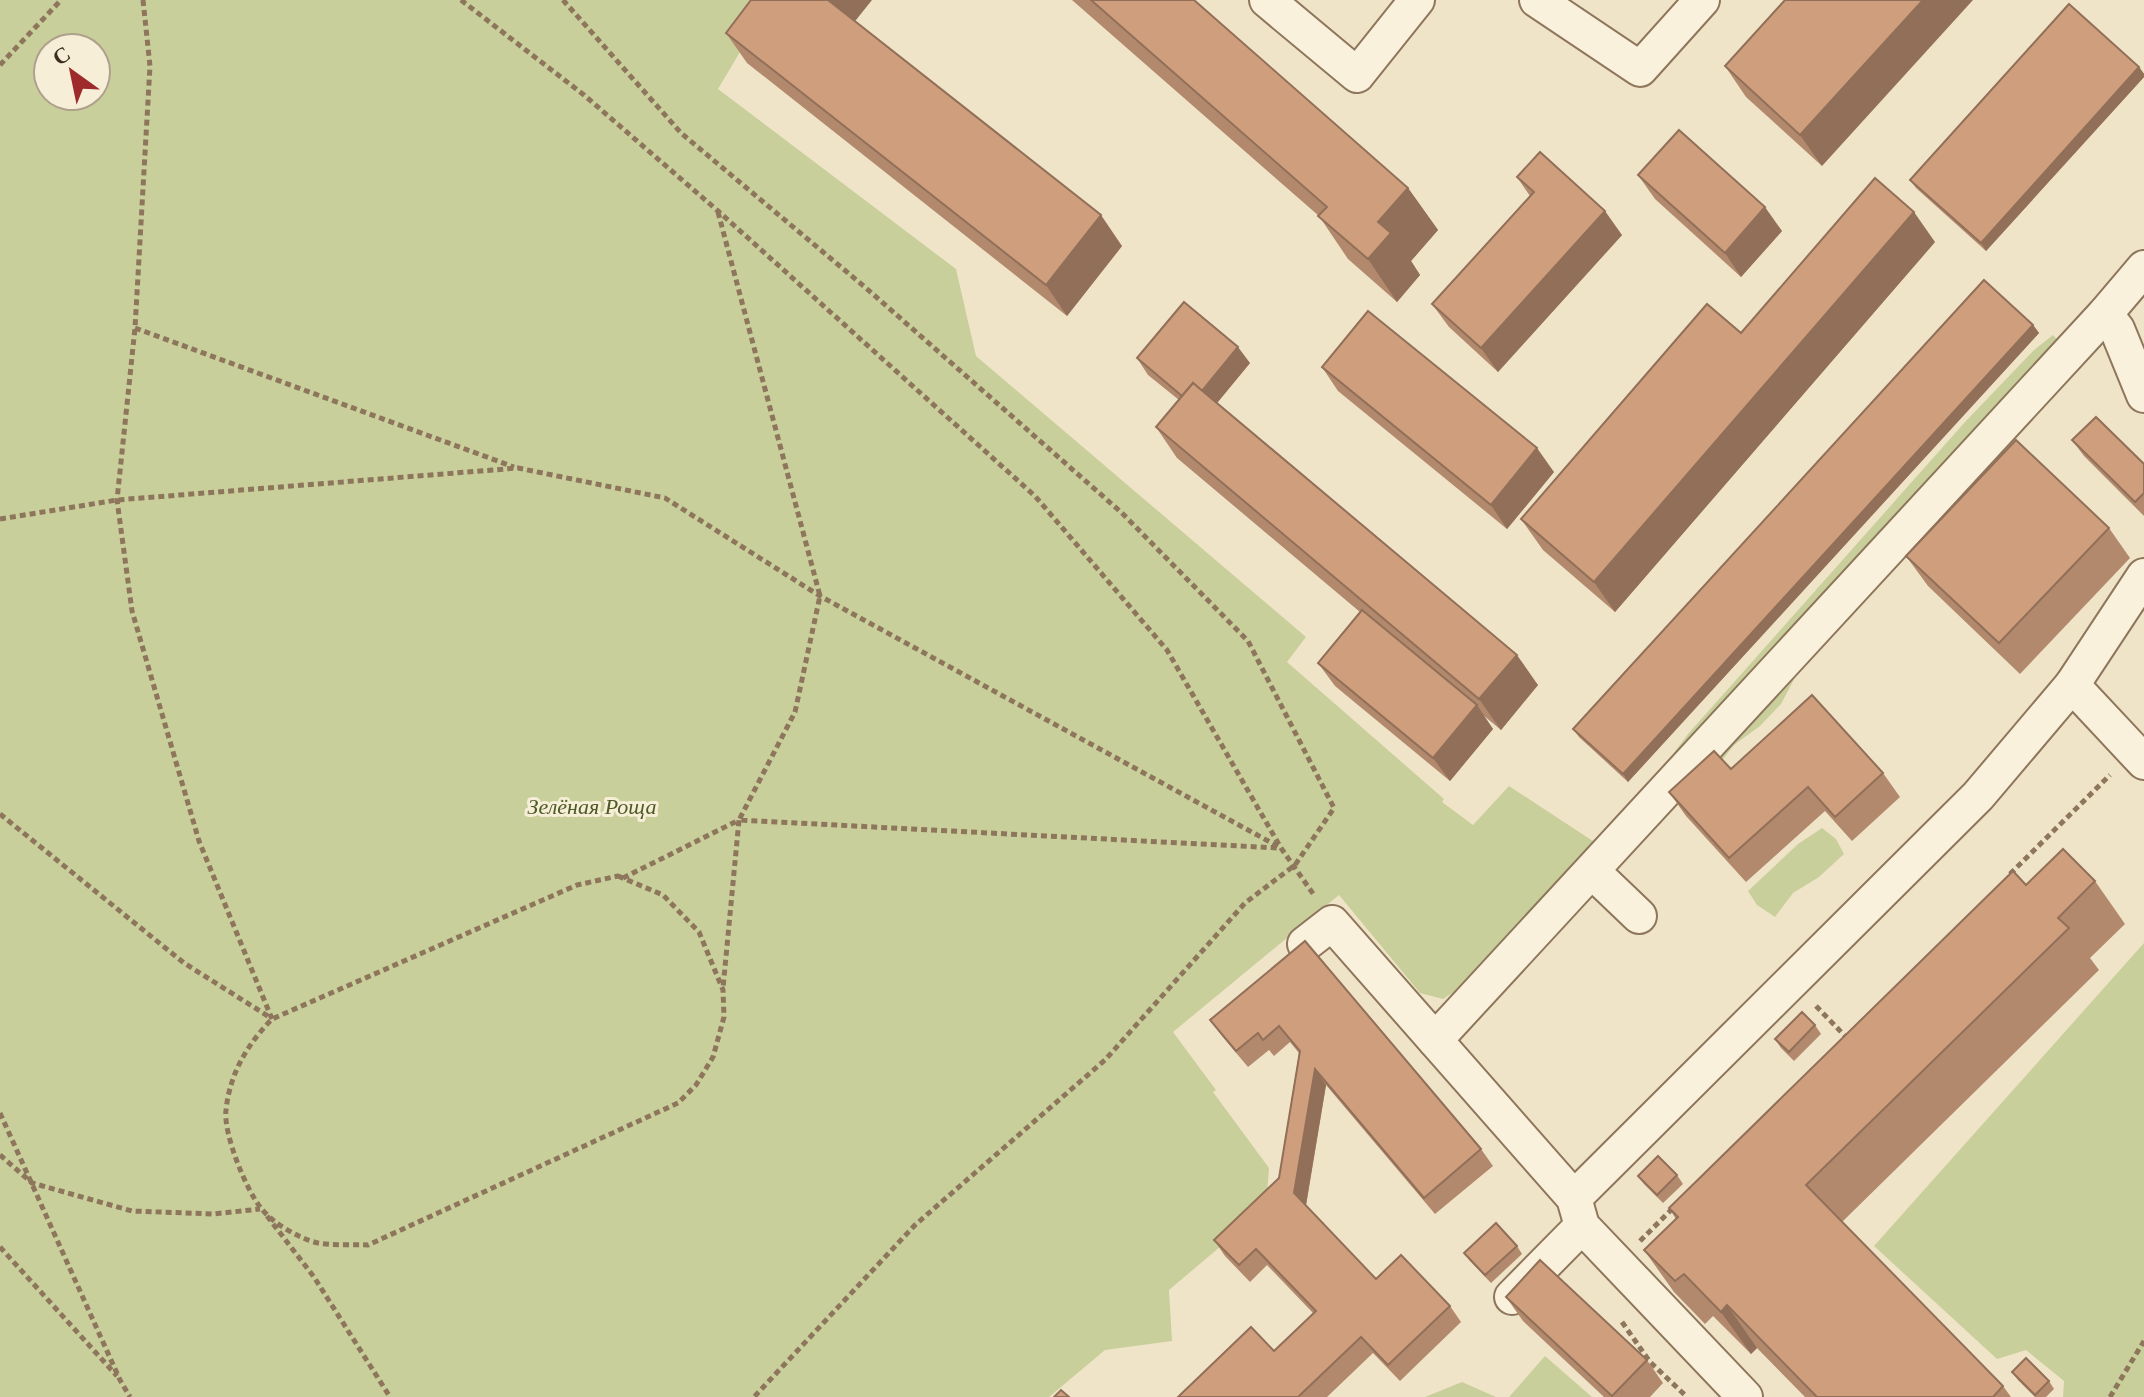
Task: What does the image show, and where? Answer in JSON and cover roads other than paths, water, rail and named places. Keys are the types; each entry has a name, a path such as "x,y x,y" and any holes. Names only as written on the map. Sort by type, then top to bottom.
{"street":[{"path":"1267,0 1357,75 1417,0"},
{"path":"1537,0 1640,69 1702,0"},
{"path":"1435,1040 1593,872 2144,268"},
{"path":"2105,314 2117,329 2144,395"},
{"path":"1509,1300 1578,1212 1791,980 1978,796 2072,685 2144,576"},
{"path":"2072,685 2139,756"},
{"path":"1593,872 1639,916"},
{"path":"1305,944 1332,923 1435,1040 1578,1212 1617,1264 1745,1397"}],"park label":[{"name":"Зелёная Роща","path":"592,806"}]}
